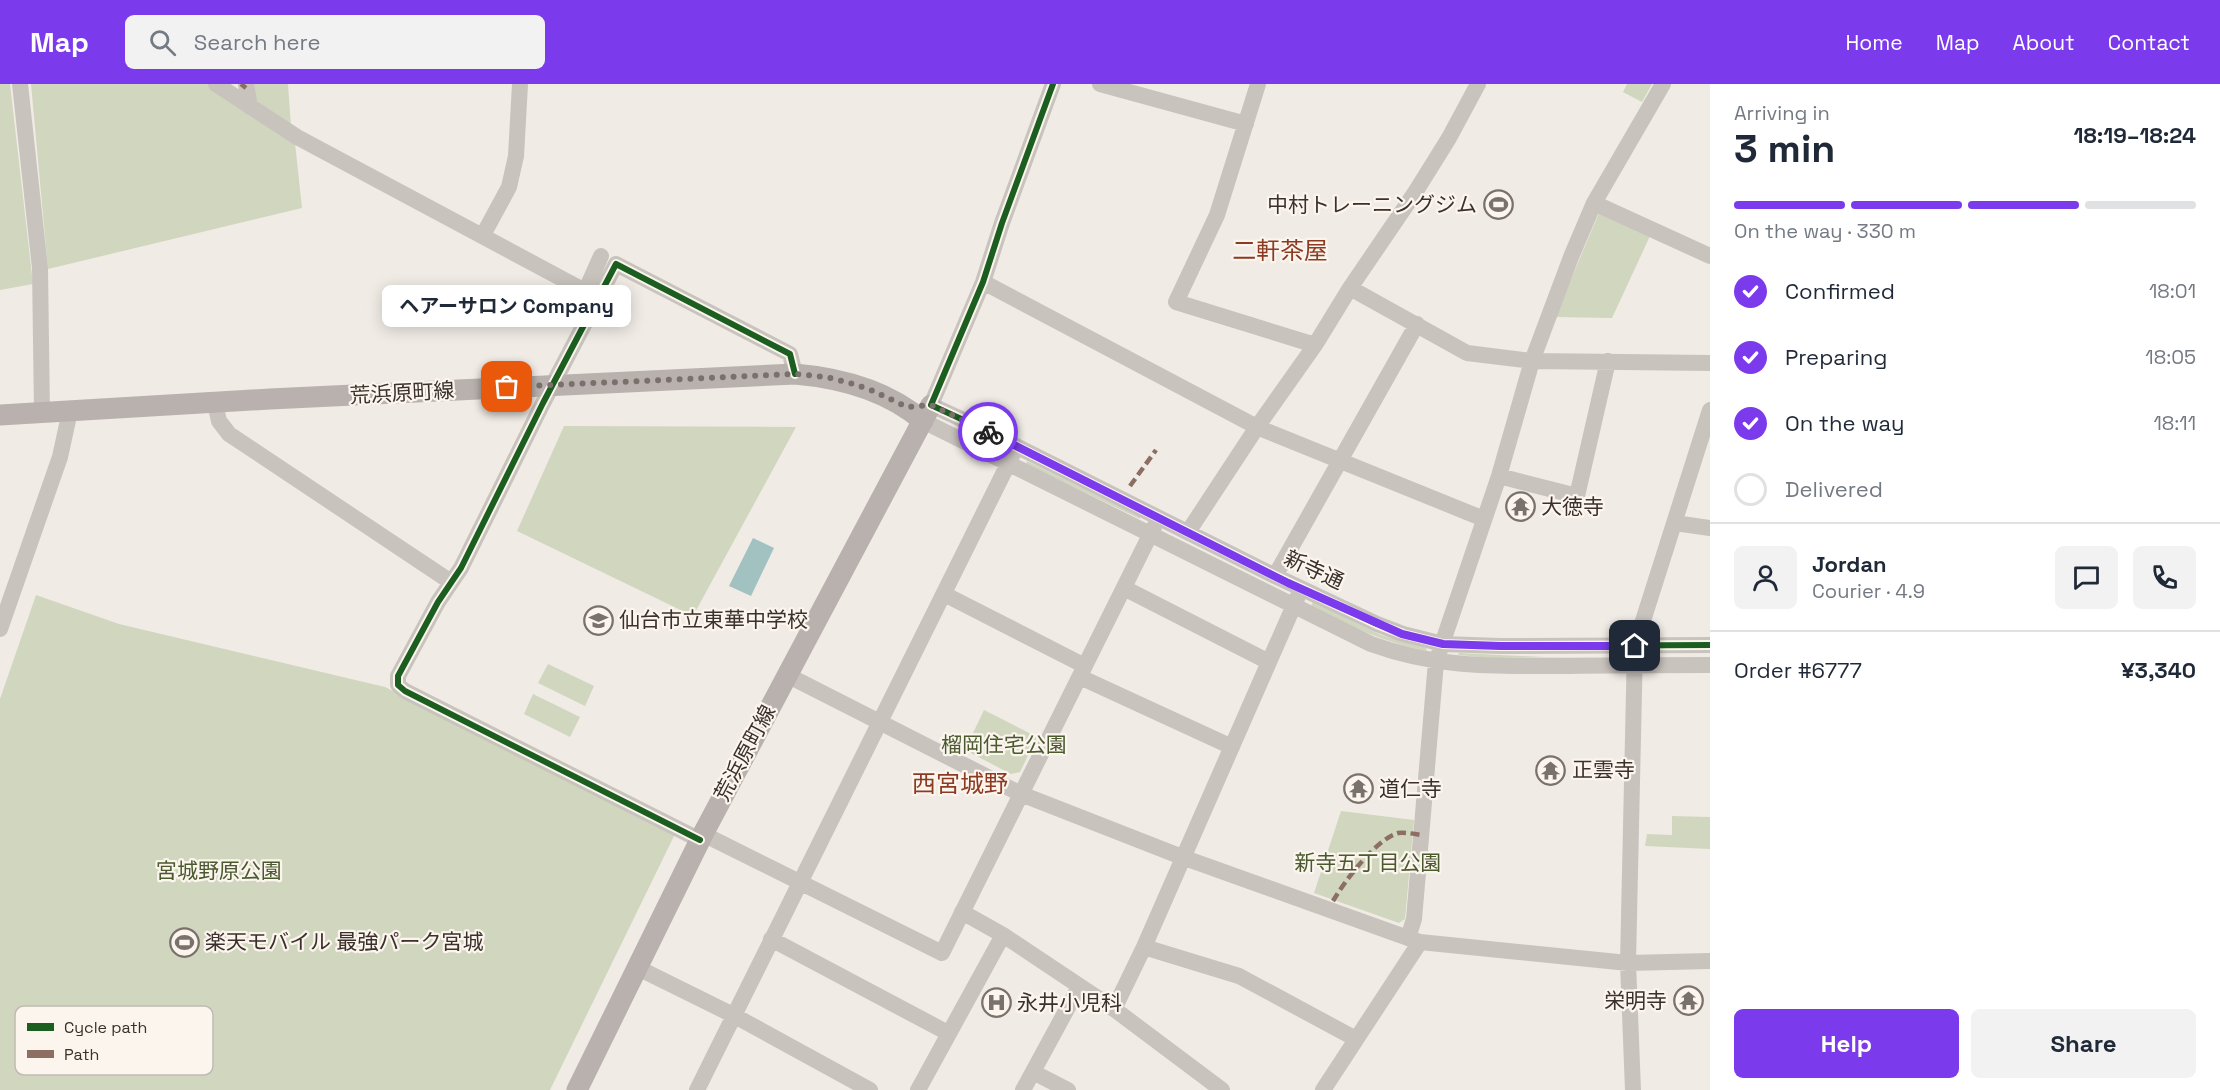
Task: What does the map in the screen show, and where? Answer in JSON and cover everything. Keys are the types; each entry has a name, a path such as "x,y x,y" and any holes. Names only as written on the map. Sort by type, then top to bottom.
{"main road":[{"name":"荒浜原町線","path":"0,415 215,402 795,374 826,377 850,383 927,413 701,837 577,1090"}],"street":[{"path":"20,84 40,268 42,413"},
{"path":"216,84 297,137 592,295"},
{"path":"246,84 250,106"},
{"path":"483,235 509,187 516,156 520,84"},
{"path":"927,413 983,282 1053,84"},
{"path":"1100,84 1246,124"},
{"path":"1258,84 1217,215 1176,302 1315,345"},
{"path":"1188,532 1416,191 1449,138 1478,84"},
{"path":"1323,1090 1414,940 1436,662 1499,476 1532,361 1570,257 1594,203 1663,84"},
{"path":"1594,203 1710,256"},
{"path":"601,256 592,295 553,385 461,568 398,676 397,680 401,689 942,953 1158,518"},
{"path":"592,295 616,264 790,354 795,374"},
{"path":"983,282 1257,427 1484,519"},
{"path":"1350,288 1467,353 1532,361 1710,363"},
{"path":"1275,576 1417,324"},
{"path":"1499,476 1577,496 1608,361"},
{"path":"215,402 219,421 229,434 451,582"},
{"path":"1633,1090 1628,963 1635,646 1710,410"},
{"path":"0,629 60,457 70,411"},
{"name":"新寺通","path":"927,413 1017,447 1275,576 1402,634 1443,644 1710,645"},
{"name":"新寺通","path":"927,413 1008,464 1371,644 1399,654 1436,662 1479,666 1710,665"},
{"path":"697,1090 1017,447"},
{"path":"1675,523 1710,528"},
{"path":"1124,588 1269,662"},
{"path":"1114,1009 1144,947 1302,589"},
{"path":"944,594 1083,672 1232,747"},
{"path":"787,675 1021,794 1182,857 1414,940 1628,963 1710,961"},
{"path":"962,912 1003,935 1114,1009 1222,1090"},
{"path":"918,1090 1003,935"},
{"path":"771,939 948,1034"},
{"path":"1144,947 1239,976 1356,1039"},
{"path":"636,967 733,1015 870,1090"},
{"path":"1023,1090 1079,987"},
{"path":"1033,1072 1068,1090"}],"green space":[{"path":"0,84 10,84 33,284 0,290"},
{"path":"31,84 207,84 295,143 302,208 48,269"},
{"path":"252,84 288,84 291,127 255,102"},
{"path":"1627,84 1652,84 1642,102 1623,92"},
{"path":"1599,213 1650,236 1612,318 1555,317"},
{"path":"564,426 796,427 693,616 517,531"},
{"path":"1027,461 1140,517 1140,519 1026,464"},
{"name":"宮城野原公園","path":"36,595 119,624 385,687 675,834 550,1090 0,1090 0,699"},
{"path":"1313,602 1381,635 1426,648 1427,651 1367,633 1311,606"},
{"path":"1459,653 1605,657 1493,658 1458,655"},
{"path":"548,664 594,686 585,706 538,683"},
{"path":"533,694 580,717 570,737 524,714"},
{"name":"榴岡住宅公園","path":"984,710 1037,737 1020,772 1011,774 965,750"},
{"name":"新寺五丁目公園","path":"1341,811 1414,820 1405,919 1399,923 1314,893"},
{"path":"1672,816 1710,817 1710,849 1645,846 1647,834 1672,835"}],"water":[{"path":"753,538 774,548 751,596 729,586"}],"marked path":[{"path":"241,84 246,88"},
{"path":"1130,486 1156,450"},
{"path":"1333,901 1353,873 1380,843 1398,833 1421,835"}],"cycle path":[{"path":"1053,84 983,282 931,405 1275,576 1403,634 1443,644 1710,645"},
{"path":"700,840 405,691 398,685 398,676 438,602 461,568 543,403 616,264 790,354 795,374"}],"way so far":[{"path":"507,387 795,374 826,377 850,383 907,407 931,405 988,432"}],"place":[{"name":"中村トレーニングジム","path":"1498,205"},
{"name":"ヘアーサロン Company","path":"507,387"},
{"name":"大徳寺","path":"1520,507"},
{"name":"仙台市立東華中学校","path":"598,620"},
{"name":"正雲寺","path":"1551,770"},
{"name":"道仁寺","path":"1358,789"},
{"name":"楽天モバイル 最強パーク宮城","path":"184,942"},
{"name":"栄明寺","path":"1688,1001"},
{"name":"永井小児科","path":"996,1003"}],"district":[{"name":"二軒茶屋","path":"1280,251"},
{"name":"西宮城野","path":"960,784"}],"route":[{"path":"988,432 1288,583 1402,634 1443,644 1635,646"}]}
